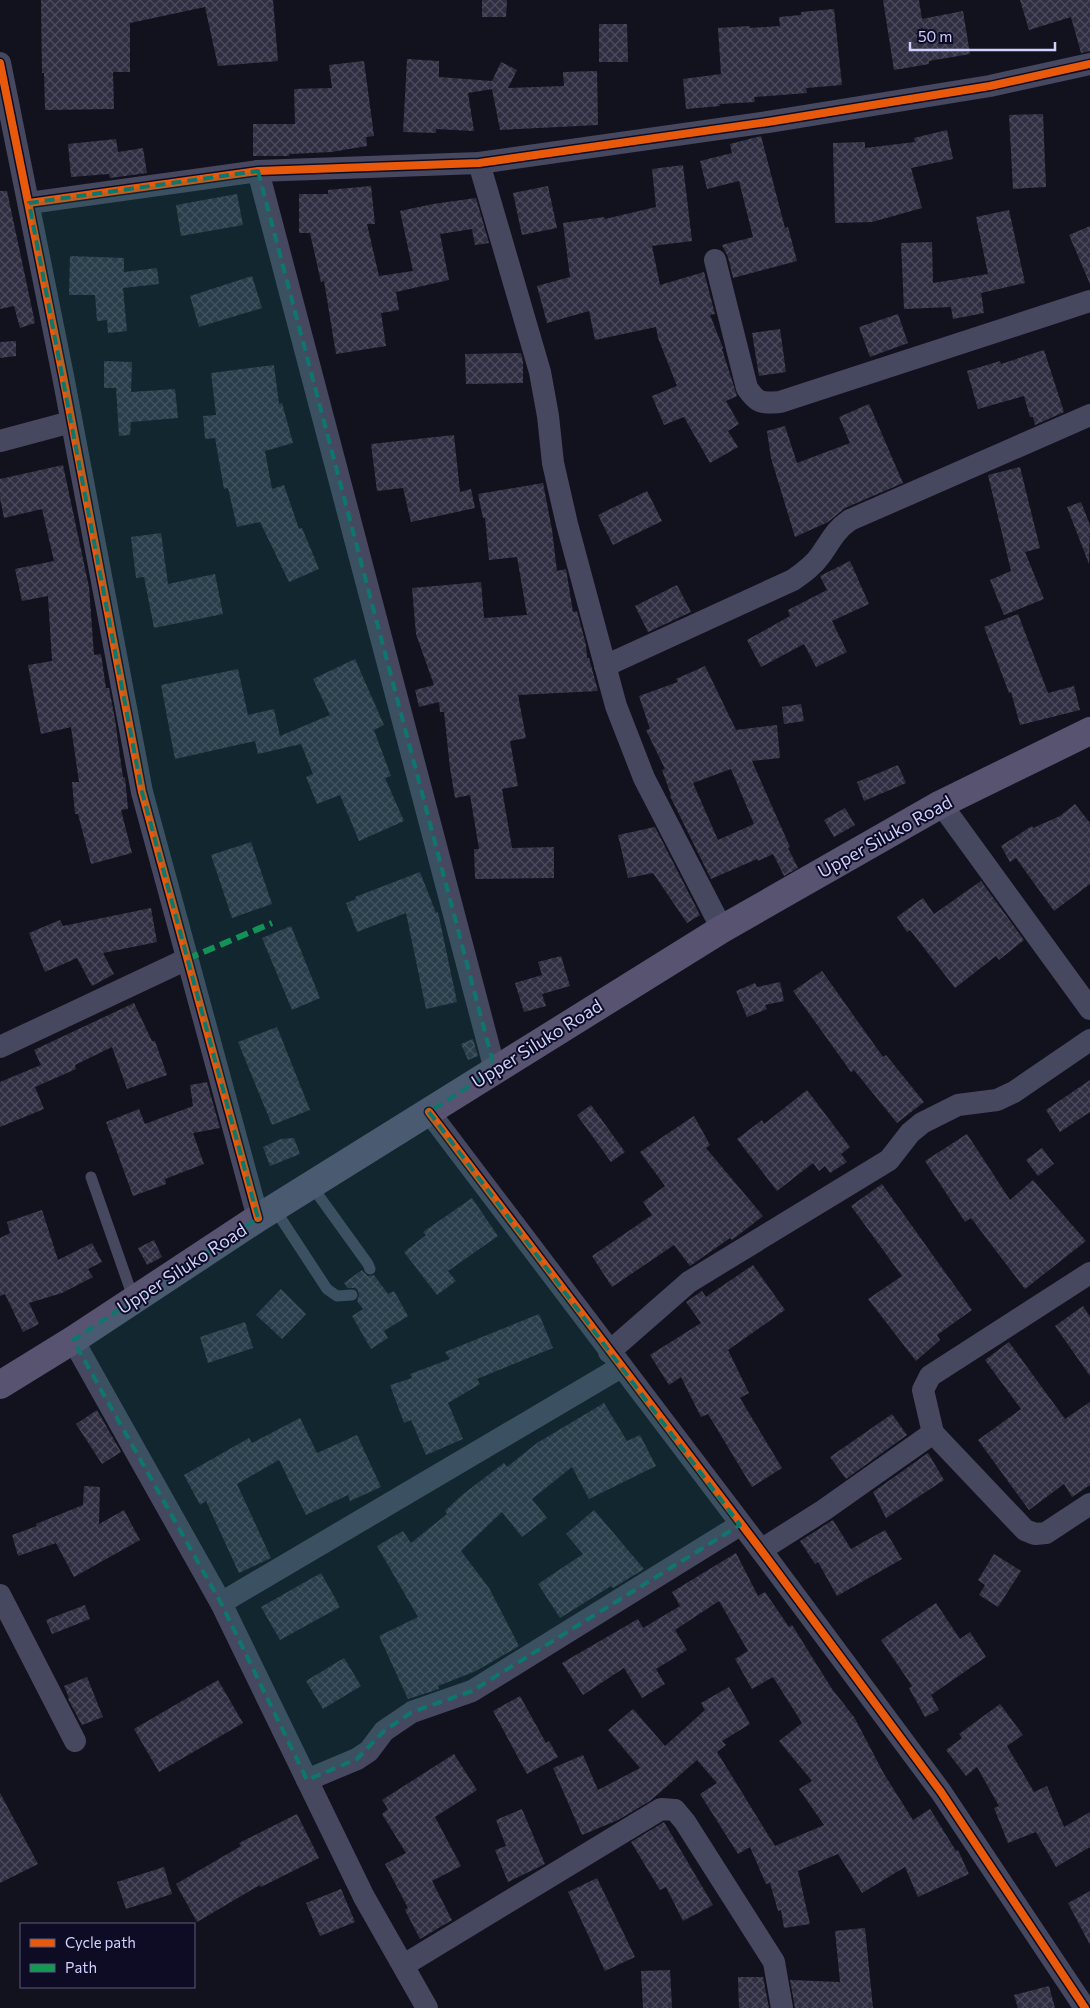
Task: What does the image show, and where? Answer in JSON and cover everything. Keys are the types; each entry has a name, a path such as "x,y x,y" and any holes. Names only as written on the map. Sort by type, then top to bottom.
{"main road":[{"name":"Upper Siluko Road","path":"0,1385 73,1340 266,1213 722,929 941,804 1090,731"}],"street":[{"path":"0,63 29,203 142,792 187,959 266,1213"},
{"path":"29,203 258,171 479,163 768,122 980,88 1090,64"},
{"path":"479,163 540,372 548,416 553,463 567,524 616,706 644,778 722,929"},
{"path":"258,171 495,1070"},
{"path":"715,260 747,388 756,400 764,403 780,402 1090,301"},
{"path":"605,666 793,580 807,570 819,557 838,529 850,520 1090,415"},
{"path":"0,441 71,422"},
{"path":"941,804 1090,1009"},
{"path":"0,1048 187,959"},
{"path":"221,1603 615,1360 689,1282 889,1160 910,1133 922,1123 958,1106 997,1100 1014,1092 1090,1040"},
{"path":"429,1112 740,1525 761,1550 941,1792 1085,2008"},
{"path":"1090,1273 930,1376 923,1390 932,1433 1025,1530 1035,1534 1046,1533 1090,1504"},
{"path":"73,1340 221,1603 364,1897 427,2008"},
{"path":"761,1550 824,1510 932,1433"},
{"path":"307,1780 357,1759 369,1751 384,1731 412,1712 472,1691 740,1525"},
{"path":"0,1595 75,1742"},
{"path":"404,1965 661,1809 675,1810 685,1822 774,1962 782,2008"}],"lane":[{"path":"91,1177 134,1300"},
{"path":"311,1185 370,1269"},
{"path":"266,1213 327,1289 337,1296 352,1295"}],"highlighted area":[{"path":"258,171 495,1070 429,1112 740,1525 472,1691 412,1712 384,1731 357,1759 307,1780 221,1603 73,1340 258,1218 142,792 29,203"}],"building":[{"path":"41,0 273,0 278,61 218,66 205,7 130,23 130,72 113,72 114,109 45,110 44,73 42,73"},
{"path":"482,0 507,0 506,17 482,17"},
{"path":"883,0 919,0 922,19 963,11 970,54 929,61 929,64 894,70"},
{"path":"1020,0 1090,0 1090,51 1081,53 1071,17 1029,30"},
{"path":"834,9 842,85 806,88 807,93 754,97 755,102 719,104 720,106 686,109 683,79 721,74 718,28 780,26 779,17 801,15 801,12"},
{"path":"599,24 627,24 628,62 599,62"},
{"path":"407,59 439,61 439,77 492,81 501,62 517,70 508,88 564,86 563,72 597,71 598,125 500,130 492,89 468,93 474,131 436,129 436,133 403,132"},
{"path":"364,61 374,136 366,137 367,146 331,152 289,154 289,156 253,156 253,124 295,124 294,89 332,88 329,65"},
{"path":"1043,114 1046,187 1013,189 1009,115"},
{"path":"947,130 953,159 911,168 922,208 872,222 835,223 833,143 865,142 865,148 915,142 914,138"},
{"path":"761,136 785,228 788,227 797,261 733,278 728,257 722,245 753,237 739,181 707,189 700,161 732,153 730,144"},
{"path":"116,139 118,152 143,148 147,173 110,178 109,174 71,177 68,144"},
{"path":"683,165 692,241 652,246 660,285 704,272 715,314 710,315 723,348 737,396 726,401 739,424 728,431 738,447 710,463 684,417 664,425 652,396 677,386 658,338 656,327 595,340 589,311 547,323 537,286 570,277 563,223 604,217 605,219 656,207 652,169"},
{"path":"371,186 375,224 367,224 379,276 413,271 400,211 476,198 489,243 475,245 472,229 440,234 449,280 396,292 399,310 381,313 386,346 336,354 324,281 321,282 310,233 299,233 299,194 328,194 328,190"},
{"path":"548,186 557,228 522,235 513,193"},
{"path":"0,191 7,191 35,323 20,328 14,306 0,309"},
{"path":"237,194 243,225 181,236 176,205"},
{"path":"1009,210 1025,283 981,293 984,313 953,319 951,307 904,309 901,243 932,242 933,283 988,274 976,217"},
{"path":"1090,226 1090,284 1069,235"},
{"path":"70,256 124,258 124,272 157,268 159,284 123,288 127,331 108,333 107,320 97,321 95,295 69,295"},
{"path":"252,276 262,308 199,327 190,296"},
{"path":"898,314 908,343 870,357 859,327"},
{"path":"780,329 786,372 759,376 752,333"},
{"path":"16,341 16,356 0,358 0,342"},
{"path":"1044,350 1064,412 1035,425 1033,417 1030,417 1024,396 978,409 967,371 1000,361 1001,364"},
{"path":"521,353 523,383 466,384 465,354"},
{"path":"104,361 132,362 131,392 175,389 178,418 131,422 130,435 119,436 116,388 104,388"},
{"path":"274,365 279,404 282,403 293,443 265,451 272,489 284,485 299,529 302,528 319,569 289,582 260,522 237,527 228,488 224,489 215,438 205,439 203,416 216,415 211,373"},
{"path":"869,404 903,483 845,508 828,522 795,537 771,458 767,431 785,426 797,463 850,443 839,417"},
{"path":"454,435 460,492 471,489 475,508 411,522 403,488 377,491 371,444"},
{"path":"63,465 89,587 94,655 101,654 106,688 109,688 115,719 123,778 125,777 128,809 121,810 132,853 91,864 78,814 75,814 72,782 79,782 71,727 41,734 28,665 52,661 48,596 22,601 15,569 54,561 42,509 4,518 0,498 0,479"},
{"path":"1020,467 1040,548 1025,552 1044,599 1004,615 990,580 1011,571 988,475"},
{"path":"543,483 552,530 557,571 566,569 573,612 577,611 586,645 587,658 589,658 598,691 518,695 526,738 510,741 518,786 502,789 512,848 554,847 554,878 475,879 474,849 479,849 470,795 455,798 444,712 440,712 439,702 419,707 415,690 434,685 416,634 412,588 481,582 484,618 527,615 517,557 489,560 485,518 483,518 478,494"},
{"path":"647,491 662,521 613,545 598,515"},
{"path":"1081,502 1090,525 1089,564 1067,507"},
{"path":"161,533 168,584 215,574 223,614 154,628 144,577 136,578 131,537"},
{"path":"850,561 869,604 832,621 847,652 816,667 804,644 761,667 747,640 790,616 788,610 827,590 820,576"},
{"path":"677,585 691,612 648,632 635,606"},
{"path":"1018,614 1048,693 1074,686 1080,710 1020,725 1011,692 1009,693 984,627"},
{"path":"355,659 384,725 374,730 391,776 385,778 404,821 359,841 340,795 317,804 306,777 313,774 301,744 258,754 255,741 175,759 161,685 238,669 248,715 274,709 280,736 330,715 313,679"},
{"path":"705,666 736,730 777,725 780,758 752,761 798,868 784,876 773,854 711,879 670,796 662,770 665,769 646,730 650,729 639,696 678,682 676,679","holes":["731,769 754,824 718,840 693,783"]},
{"path":"801,704 804,721 784,724 782,707"},
{"path":"898,765 906,783 864,801 857,782"},
{"path":"1075,804 1090,823 1090,884 1054,911 1016,858 1010,862 1001,846 1032,826 1033,828 1060,816"},
{"path":"845,808 855,825 834,837 824,820"},
{"path":"655,827 700,915 687,923 653,873 628,878 618,835"},
{"path":"251,842 272,904 232,918 211,855"},
{"path":"420,872 436,913 438,912 457,1002 426,1009 406,913 357,932 346,903 356,899 355,897"},
{"path":"981,881 1024,940 999,960 996,956 955,988 910,930 907,932 897,917 923,898 934,914"},
{"path":"151,908 157,942 103,953 114,974 92,986 77,958 45,972 29,933 60,920 63,926"},
{"path":"291,926 320,998 292,1010 262,938"},
{"path":"561,956 570,986 542,994 546,1006 524,1012 515,983 542,975 538,962"},
{"path":"822,971 883,1057 886,1055 924,1102 897,1123 854,1070 851,1072 793,991"},
{"path":"780,982 784,1001 765,1005 767,1009 747,1017 736,991 755,983 757,987"},
{"path":"134,1003 152,1041 155,1041 167,1075 127,1089 112,1047 75,1065 76,1069 35,1087 44,1109 0,1127 0,1082 41,1065 34,1050"},
{"path":"277,1027 310,1110 272,1125 238,1042"},
{"path":"473,1039 478,1056 468,1060 461,1044"},
{"path":"1090,1080 1090,1112 1060,1132 1046,1110"},
{"path":"207,1082 220,1128 193,1133 204,1164 165,1179 166,1184 133,1196 106,1122 139,1109 145,1124 193,1106 190,1085"},
{"path":"807,1090 850,1147 841,1154 847,1162 830,1173 825,1166 819,1171 813,1163 777,1191 737,1139 762,1120 764,1124"},
{"path":"591,1105 625,1152 611,1162 577,1115"},
{"path":"694,1116 710,1145 706,1148 763,1216 732,1240 730,1238 690,1266 674,1245 612,1287 592,1256 652,1215 643,1202 665,1186 640,1152"},
{"path":"967,1134 1010,1200 1033,1180 1086,1241 1025,1289 971,1218 965,1222 925,1161"},
{"path":"294,1138 300,1154 270,1166 263,1147 281,1139"},
{"path":"1042,1148 1054,1164 1038,1176 1026,1160"},
{"path":"882,1184 972,1310 937,1335 940,1340 916,1361 868,1299 902,1276 851,1206"},
{"path":"472,1198 498,1236 448,1271 456,1281 437,1295 404,1252 426,1235 423,1232"},
{"path":"42,1210 58,1260 92,1243 102,1262 88,1269 93,1277 62,1293 29,1303 39,1324 23,1332 5,1294 0,1296 0,1238 10,1233 7,1222"},
{"path":"154,1240 162,1257 147,1265 138,1248"},
{"path":"753,1265 785,1310 728,1350 749,1393 740,1398 782,1468 752,1487 708,1414 701,1417 681,1377 669,1385 650,1355 701,1323 686,1302 702,1291 706,1297"},
{"path":"362,1270 368,1276 374,1275 388,1294 394,1291 408,1316 384,1331 388,1338 371,1349 352,1316 363,1309 357,1301 358,1291 355,1288 348,1288 344,1283"},
{"path":"281,1289 306,1314 282,1339 256,1315"},
{"path":"1083,1306 1090,1317 1090,1376 1055,1326"},
{"path":"539,1314 553,1348 477,1379 480,1384 448,1403 463,1439 426,1455 411,1420 404,1423 390,1385 412,1378 410,1374 450,1359 445,1352"},
{"path":"245,1322 253,1348 208,1363 200,1337"},
{"path":"1009,1342 1065,1419 1090,1402 1090,1485 1072,1497 1064,1484 1029,1510 978,1440 1021,1409 985,1360"},
{"path":"604,1403 627,1441 640,1435 656,1466 589,1499 572,1467 532,1499 547,1518 522,1537 502,1512 461,1551 489,1588 519,1646 476,1671 438,1686 439,1689 408,1699 379,1636 418,1617 377,1546 403,1531 411,1543 447,1514 445,1511 462,1495 504,1463 507,1467 537,1443"},
{"path":"97,1410 121,1452 102,1464 76,1424"},
{"path":"892,1414 907,1435 846,1479 830,1457"},
{"path":"300,1418 317,1453 357,1435 381,1487 350,1501 348,1495 306,1515 279,1460 237,1484 271,1558 239,1573 206,1501 200,1505 184,1475 249,1438 252,1443"},
{"path":"928,1453 944,1480 886,1518 873,1492"},
{"path":"84,1486 100,1487 99,1524 124,1510 140,1540 74,1577 56,1543 18,1556 12,1535 83,1505"},
{"path":"594,1510 644,1569 613,1588 611,1586 560,1618 538,1584 583,1554 566,1534"},
{"path":"833,1520 851,1549 885,1530 902,1559 837,1596 818,1562 815,1564 800,1541"},
{"path":"736,1553 758,1596 765,1592 789,1627 792,1625 832,1689 854,1717 884,1774 913,1820 930,1809 956,1851 958,1850 969,1874 918,1897 905,1867 862,1893 838,1854 798,1871 810,1924 784,1928 781,1910 778,1911 770,1883 766,1884 750,1847 738,1854 700,1794 717,1783 697,1760 650,1801 618,1820 582,1835 553,1768 583,1755 598,1790 640,1768 608,1730 633,1709 665,1746 705,1710 701,1703 729,1687 750,1724 722,1741 726,1745 717,1752 775,1846 824,1825 799,1789 812,1781 779,1741 802,1723 773,1677 752,1689 735,1659 748,1651 719,1601 675,1630 687,1650 656,1669 665,1684 642,1698 624,1668 583,1695 562,1663 638,1619 643,1628 680,1606 672,1592"},
{"path":"994,1554 1021,1571 998,1607 979,1595 985,1585 978,1580"},
{"path":"321,1573 340,1607 280,1640 261,1607"},
{"path":"936,1603 960,1639 970,1632 986,1657 931,1695 939,1710 925,1717 909,1688 912,1686 881,1640"},
{"path":"85,1605 90,1619 52,1634 46,1620"},
{"path":"344,1658 361,1686 323,1709 306,1681"},
{"path":"87,1677 103,1717 82,1725 68,1699 64,1686"},
{"path":"218,1680 243,1723 159,1772 134,1729"},
{"path":"520,1696 546,1743 549,1741 558,1757 527,1774 493,1711"},
{"path":"1000,1704 1023,1735 1007,1746 1034,1792 1047,1786 1064,1827 1090,1812 1090,1847 1056,1867 1036,1832 1008,1843 994,1808 999,1806 977,1767 966,1776 946,1750 962,1738 959,1734"},
{"path":"454,1754 477,1790 435,1817 461,1866 432,1881 452,1920 420,1939 405,1910 408,1908 385,1864 406,1853 382,1814 388,1809 382,1800"},
{"path":"0,1793 38,1864 0,1883"},
{"path":"522,1809 545,1864 508,1882 495,1850 506,1846 496,1820"},
{"path":"297,1814 319,1858 261,1887 260,1885 197,1922 176,1884 241,1846 239,1843"},
{"path":"664,1822 713,1905 683,1921 666,1887 660,1890 631,1842"},
{"path":"164,1867 172,1894 126,1909 117,1882"},
{"path":"597,1878 635,1957 605,1971 568,1892"},
{"path":"341,1889 355,1922 320,1936 306,1903"},
{"path":"1090,1891 1090,1945 1068,1903"},
{"path":"865,1928 873,2008 795,2008 790,1980 840,1982 835,1931"},
{"path":"670,1970 672,2008 643,2008 641,1971"},
{"path":"738,1977 763,1977 769,2008 739,2008"},
{"path":"1049,1986 1055,2008 1018,2008 1014,1995"}],"marked path":[{"path":"187,959 272,923"}],"cycle path":[{"path":"0,63 63,376 142,792 258,1218"},
{"path":"29,203 258,171 479,163 768,122 990,86 1090,64"},
{"path":"429,1112 761,1550 941,1792 1085,2008"}]}
